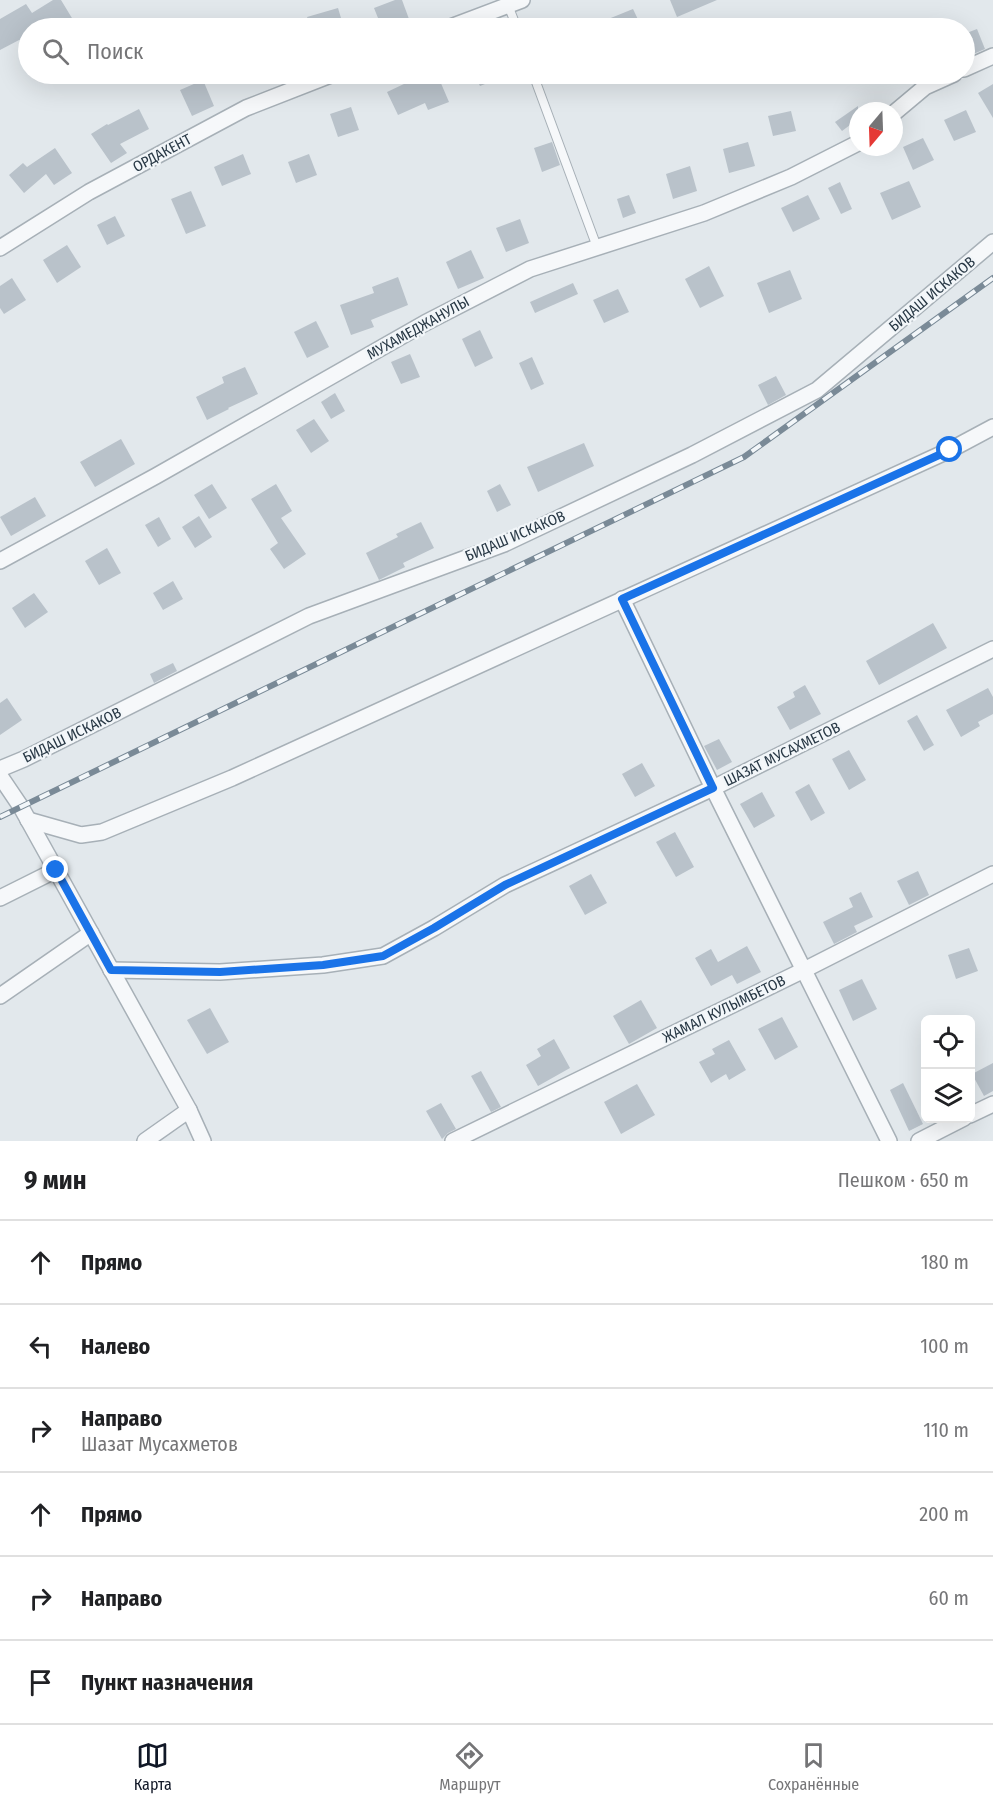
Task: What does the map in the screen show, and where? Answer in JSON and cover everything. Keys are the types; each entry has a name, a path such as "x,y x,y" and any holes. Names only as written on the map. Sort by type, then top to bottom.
{"street":[{"path":"473,18 512,2"},
{"path":"975,64 993,56"},
{"name":"ОРДАКЕНТ","path":"0,248 89,192 246,108 307,84"},
{"path":"903,105 932,84"},
{"name":"МУХАМЕДЖАНУЛЫ","path":"0,561 156,476 424,323 530,269 715,209 791,177 849,148"},
{"name":"БИДАШ ИСКАКОВ","path":"0,769 309,616 504,543 692,455 817,390 993,243"},
{"path":"28,820 81,835 102,832 231,778 950,450 993,427"},
{"path":"622,599 713,788 889,1141"},
{"name":"ШАЗАТ МУСАХМЕТОВ","path":"111,970 220,972 323,965 383,956 505,885 713,788 993,649"},
{"path":"0,776 28,820 189,1110 202,1141"},
{"path":"0,898 56,870"},
{"name":"ЖАМАЛ КУЛЫМБЕТОВ","path":"453,1141 804,970 993,874"},
{"path":"0,996 91,933"},
{"path":"975,1113 993,1104"},
{"path":"145,1141 189,1110"},
{"path":"919,1141 956,1123"}],"lane":[{"path":"512,2 515,18"},
{"path":"537,84 597,247"}],"building":[{"path":"53,0 61,0 72,18 18,18 18,41 0,50 0,19 26,4 32,13"},
{"path":"395,0 402,0 409,18 378,18 374,8"},
{"path":"670,0 717,0 677,17"},
{"path":"338,8 341,18 307,18"},
{"path":"633,9 637,18 611,18"},
{"path":"977,29 985,49 975,53 975,30"},
{"path":"194,84 205,84 214,106 192,116 180,90"},
{"path":"404,84 441,84 449,102 428,110 425,103 398,115 387,92"},
{"path":"993,84 993,118 978,93"},
{"path":"351,107 359,130 338,137 330,114"},
{"path":"139,109 149,129 120,144 127,153 111,163 91,134"},
{"path":"966,110 976,132 954,141 944,120"},
{"path":"791,111 796,131 773,136 768,116"},
{"path":"849,112 849,126 842,131 835,122"},
{"path":"923,138 934,160 913,170 903,147"},
{"path":"552,142 560,165 542,172 534,148"},
{"path":"748,142 755,166 729,173 723,149"},
{"path":"55,148 72,173 54,185 46,174 24,193 9,175 23,163 27,167"},
{"path":"243,154 251,174 222,186 214,167"},
{"path":"309,154 317,175 296,183 288,162"},
{"path":"690,166 697,191 673,199 666,174"},
{"path":"909,181 921,207 892,220 880,193"},
{"path":"840,182 852,209 841,214 828,188"},
{"path":"191,191 206,226 186,234 171,199"},
{"path":"629,195 636,213 623,218 617,199"},
{"path":"808,195 820,219 793,232 781,208"},
{"path":"115,216 125,236 107,245 97,225"},
{"path":"520,219 529,243 506,252 496,228"},
{"path":"67,245 81,267 57,283 43,260"},
{"path":"471,250 484,278 458,289 446,262"},
{"path":"709,266 724,296 700,308 685,279"},
{"path":"790,270 802,299 769,313 757,283"},
{"path":"398,277 408,305 371,320 374,327 351,335 340,305 374,293 372,287"},
{"path":"12,278 26,300 4,314 0,308 0,286"},
{"path":"573,283 578,294 535,313 530,302"},
{"path":"618,289 629,312 604,323 593,300"},
{"path":"316,321 329,347 307,358 294,332"},
{"path":"480,330 493,358 475,367 462,339"},
{"path":"410,354 420,377 401,384 391,362"},
{"path":"532,357 544,384 531,390 519,363"},
{"path":"245,367 258,394 207,420 196,397 224,383 222,377"},
{"path":"776,376 786,395 768,405 758,385"},
{"path":"335,393 345,411 331,419 321,402"},
{"path":"314,419 329,441 311,453 296,430"},
{"path":"121,439 135,464 95,487 80,462"},
{"path":"584,443 594,466 538,492 527,467"},
{"path":"212,484 227,508 209,519 194,495"},
{"path":"276,484 292,511 281,518 306,554 284,569 270,549 278,543 251,499"},
{"path":"500,484 511,505 497,512 487,491"},
{"path":"35,497 46,516 11,536 0,517"},
{"path":"199,516 212,537 195,548 182,527"},
{"path":"159,517 171,539 158,547 145,525"},
{"path":"421,522 434,548 403,563 405,567 379,580 366,553 398,537 396,534"},
{"path":"107,548 121,573 99,585 85,561"},
{"path":"173,581 183,599 163,610 153,593"},
{"path":"34,593 48,612 25,628 12,608"},
{"path":"933,623 947,648 879,685 866,661"},
{"path":"173,663 177,671 154,683 150,674"},
{"path":"805,685 821,714 790,730 777,707 795,697 793,692"},
{"path":"988,688 993,697 993,714 978,722 980,726 961,737 946,710"},
{"path":"7,698 22,720 0,735 0,703"},
{"path":"917,715 934,745 924,751 907,721"},
{"path":"719,739 732,762 717,770 704,746"},
{"path":"849,750 866,780 849,790 832,759"},
{"path":"642,763 655,786 635,797 622,774"},
{"path":"809,784 825,813 811,821 795,792"},
{"path":"762,792 775,816 754,828 740,804"},
{"path":"675,832 694,867 676,877 656,842"},
{"path":"918,871 929,895 909,905 897,881"},
{"path":"591,874 607,903 585,915 569,886"},
{"path":"861,892 873,917 854,926 857,932 834,944 823,922 853,907 849,898"},
{"path":"747,946 761,972 737,984 732,975 711,986 695,958 711,949 718,962"},
{"path":"969,948 978,971 956,979 948,955"},
{"path":"862,979 877,1009 853,1021 839,990"},
{"path":"641,1000 657,1028 629,1044 613,1016"},
{"path":"210,1008 229,1042 207,1054 187,1020"},
{"path":"782,1017 798,1047 775,1060 758,1029"},
{"path":"554,1039 570,1068 538,1086 526,1065 541,1056 537,1049"},
{"path":"729,1040 746,1070 729,1080 726,1074 711,1083 699,1062 715,1054 712,1049"},
{"path":"993,1063 993,1091 984,1096 975,1080 975,1072"},
{"path":"481,1071 501,1107 491,1112 471,1076"},
{"path":"903,1083 923,1124 909,1131 890,1090"},
{"path":"637,1084 655,1115 621,1134 604,1102"},
{"path":"441,1103 456,1129 442,1139 426,1111"}],"railway":[{"path":"0,817 744,457 993,278"}],"route":[{"path":"56,870 111,970 220,972 323,965 383,956 505,885 713,788 622,599 950,450"}]}
